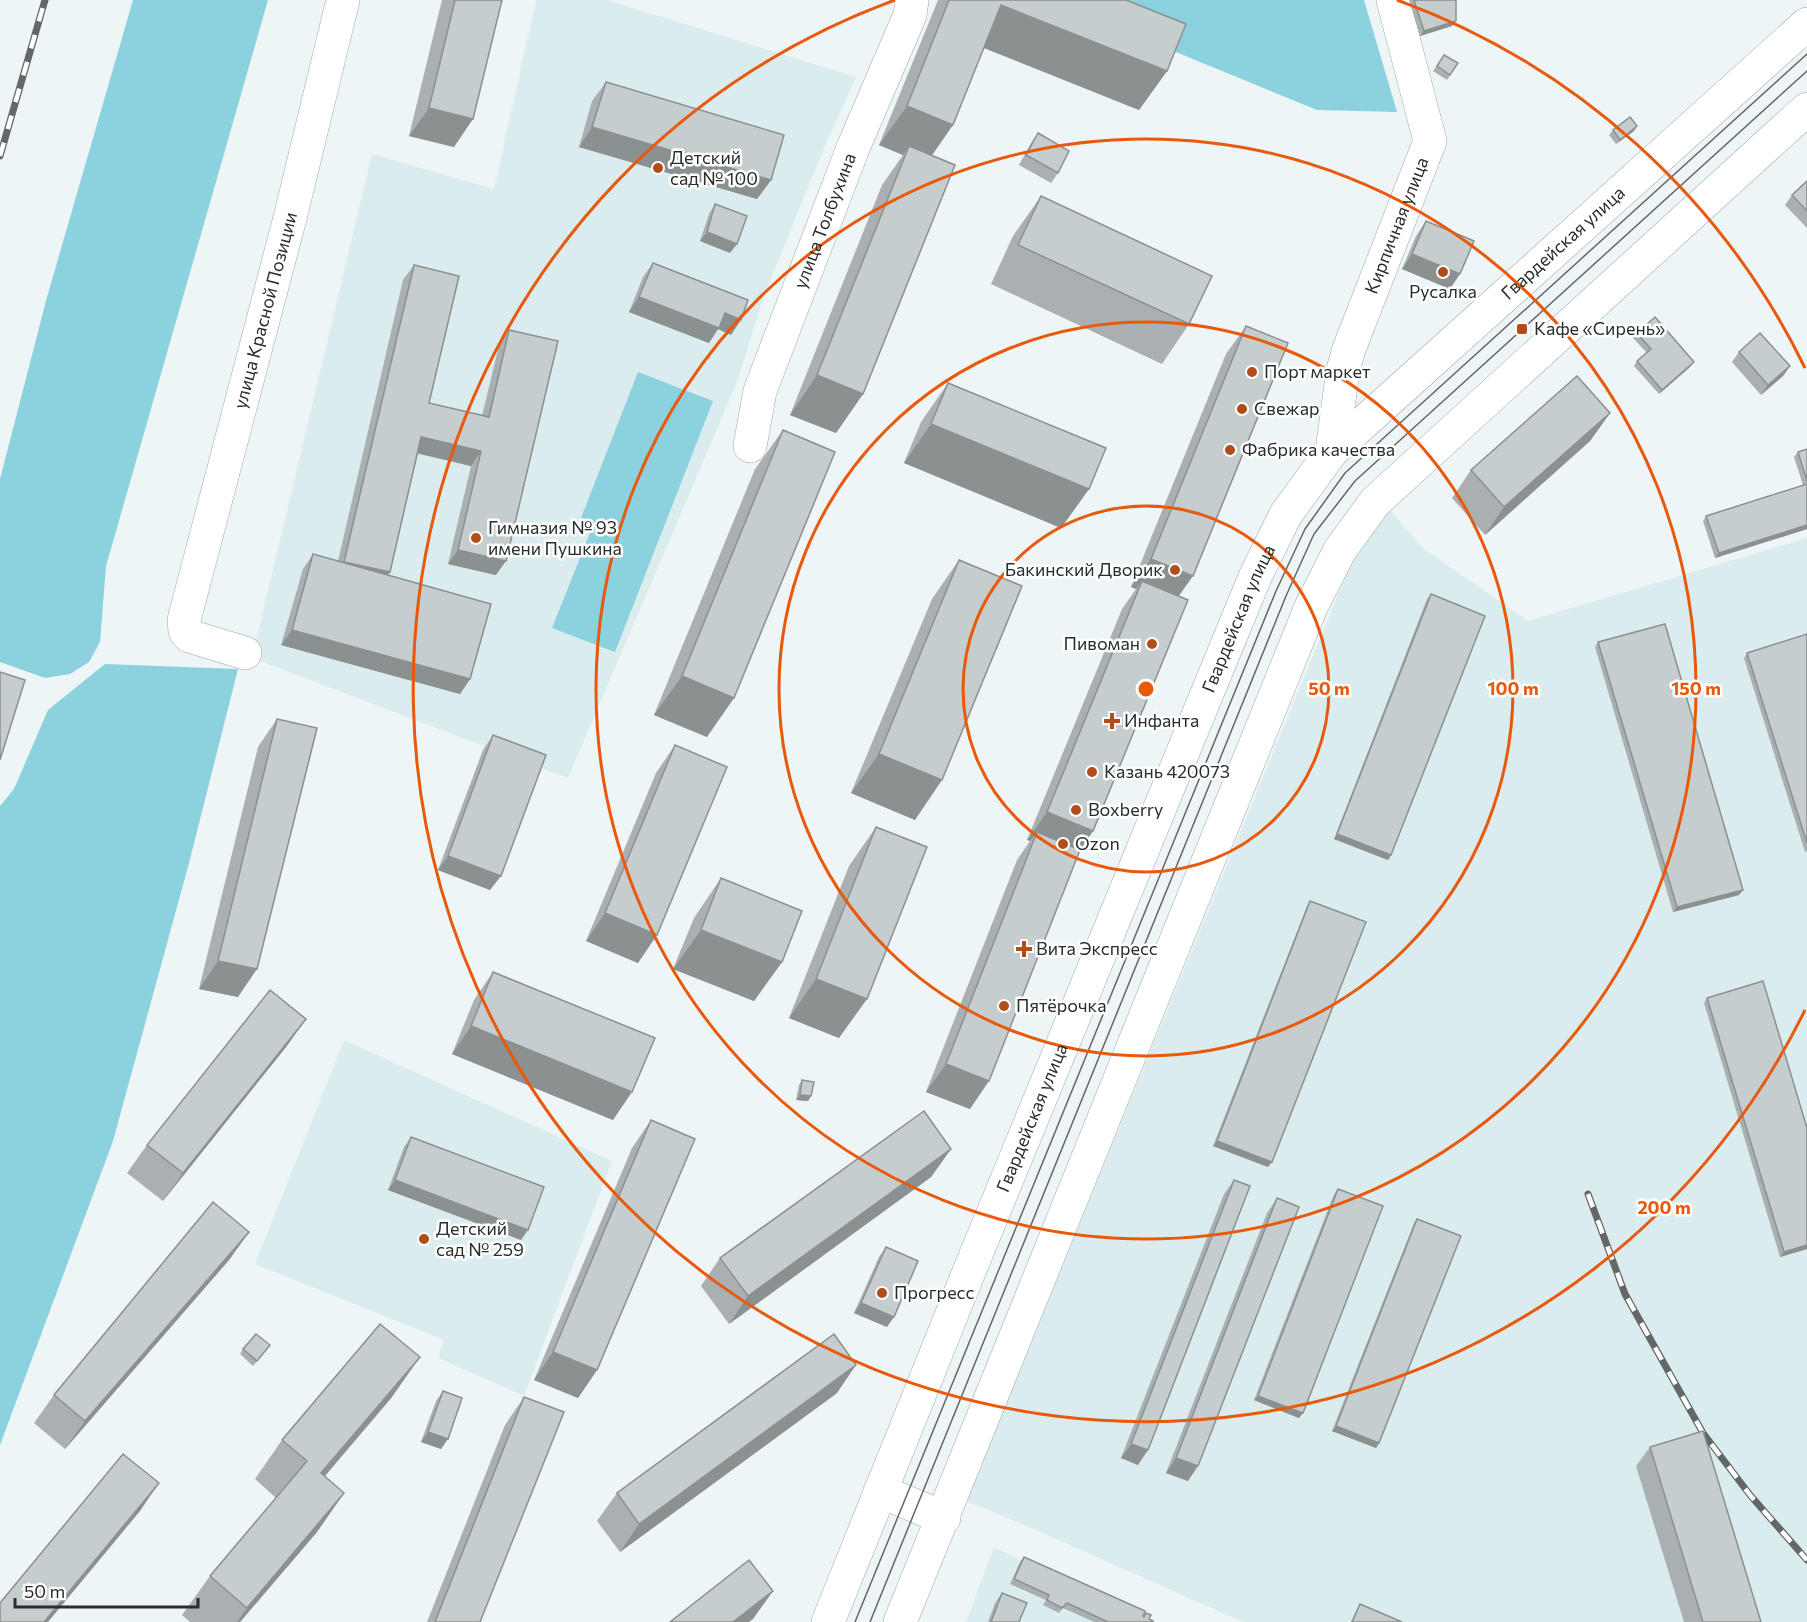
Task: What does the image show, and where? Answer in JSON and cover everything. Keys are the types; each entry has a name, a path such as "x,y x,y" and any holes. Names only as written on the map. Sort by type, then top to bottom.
{"main road":[{"name":"улица Красной Позиции","path":"245,653 189,636 185,631 184,620 290,218 343,0"},
{"name":"улица Толбухина","path":"750,446 760,391 853,148 910,15 912,0"},
{"name":"Кирпичная улица","path":"1332,451 1343,370 1349,349 1430,141 1393,0"},
{"name":"Гвардейская улица","path":"828,1622 1255,577 1286,514 1332,451 1807,24"},
{"path":"900,1622 1311,608 1340,550 1383,494 1807,109"},
{"path":"880,1491 944,1518"}],"shaded area":[{"path":"133,0 268,0 106,566 100,642 89,662 70,674 45,678 0,662 0,479 47,297"},
{"name":"Гимназия № 93 имени Пушкина","path":"536,0 607,0 856,77 765,293 737,382 568,778 252,658 372,154 494,189"},
{"path":"1049,0 1364,0 1397,112 1317,110"},
{"path":"638,372 713,401 615,652 552,628 594,523 581,518"},
{"path":"1389,509 1424,549 1528,621 1807,538 1807,1622 1243,1622 966,1501 1355,553"},
{"path":"105,664 238,669 189,863 113,1141 0,1445 0,806 14,789 48,710"},
{"name":"Детский сад № 259","path":"344,1040 612,1161 524,1396 438,1358 444,1340 255,1264"},
{"path":"994,1547 1145,1622 966,1622"}],"building":[{"path":"455,0 502,0 473,119 429,108"},
{"path":"949,0 1126,0 1186,24 1167,71 1001,5 953,125 907,106"},
{"path":"1414,0 1456,0 1456,21 1424,31"},
{"path":"1444,55 1458,63 1450,75 1437,66"},
{"path":"606,82 784,135 771,180 592,127"},
{"path":"1630,117 1637,126 1620,140 1613,130"},
{"path":"1038,133 1069,151 1058,173 1026,155"},
{"path":"909,146 955,165 863,394 817,375"},
{"path":"1807,181 1807,211 1792,195"},
{"path":"1041,196 1212,276 1189,324 1018,245"},
{"path":"715,204 747,216 737,244 707,232"},
{"path":"1426,221 1474,241 1460,274 1412,254"},
{"path":"653,263 748,300 741,320 725,313 719,328 639,297"},
{"path":"414,265 459,276 429,403 489,417 509,330 558,341 506,561 458,550 481,451 421,437 390,572 344,562"},
{"path":"1655,317 1694,362 1662,390 1637,361 1651,349 1637,333"},
{"path":"1246,326 1288,343 1193,576 1151,559"},
{"path":"1760,333 1790,366 1768,385 1739,352"},
{"path":"1577,376 1610,413 1504,507 1471,470"},
{"path":"948,383 1106,448 1089,489 931,424"},
{"path":"783,430 835,452 734,698 682,676"},
{"path":"1807,449 1807,481 1798,452"},
{"path":"1807,484 1807,525 1719,553 1706,516"},
{"path":"313,554 491,604 470,679 292,630"},
{"path":"959,560 1022,586 942,780 879,754"},
{"path":"1142,581 1188,600 1093,831 1047,812"},
{"path":"1431,594 1485,616 1391,855 1337,834"},
{"path":"1665,624 1743,890 1677,907 1598,642"},
{"path":"1807,634 1807,843 1747,653"},
{"path":"0,672 25,680 0,760"},
{"path":"277,719 317,728 257,969 218,961"},
{"path":"493,735 546,755 501,876 448,856"},
{"path":"675,745 727,767 657,935 605,913"},
{"path":"876,827 927,847 867,999 816,979"},
{"path":"1037,832 1080,850 989,1081 946,1064"},
{"path":"721,878 802,911 782,962 701,930"},
{"path":"1310,901 1366,922 1272,1162 1217,1141"},
{"path":"493,972 655,1038 632,1092 471,1026"},
{"path":"1763,981 1807,1128 1807,1245 1784,1252 1707,998"},
{"path":"270,990 306,1019 183,1173 147,1145"},
{"path":"802,1080 814,1082 811,1096 800,1095"},
{"path":"924,1111 951,1149 748,1296 720,1258"},
{"path":"651,1120 695,1139 597,1370 553,1352"},
{"path":"411,1137 544,1187 528,1230 395,1180"},
{"path":"1234,1180 1250,1186 1148,1450 1131,1444"},
{"path":"1338,1189 1383,1206 1303,1413 1258,1396"},
{"path":"1277,1198 1299,1207 1198,1466 1176,1458"},
{"path":"213,1202 249,1232 85,1421 54,1395"},
{"path":"1417,1219 1461,1236 1379,1443 1336,1426"},
{"path":"886,1247 918,1261 894,1317 861,1303"},
{"path":"380,1324 420,1357 321,1473 344,1493 247,1608 210,1576 307,1461 282,1440"},
{"path":"256,1334 270,1345 257,1361 243,1349"},
{"path":"834,1334 856,1365 639,1524 617,1493"},
{"path":"443,1391 462,1398 448,1439 428,1432"},
{"path":"524,1397 564,1412 480,1622 435,1622"},
{"path":"1703,1431 1761,1622 1703,1622 1650,1447"},
{"path":"123,1454 159,1483 44,1622 0,1622 0,1603"},
{"path":"1024,1557 1145,1611 1143,1616 1146,1613 1151,1615 1149,1619 1153,1622 1108,1622 1067,1603 1062,1608 1047,1600 1049,1595 1014,1579"},
{"path":"749,1560 773,1591 733,1622 670,1622"},
{"path":"1002,1593 1027,1603 1019,1622 991,1622"},
{"path":"1360,1604 1402,1622 1352,1622"}],"tram line":[{"path":"855,1622 1276,591 1305,529 1345,473 1807,54"},
{"path":"870,1622 1286,596 1314,534 1355,481 1807,71"}],"railway":[{"path":"0,156 45,0"},
{"path":"1588,1194 1625,1294 1703,1433 1750,1495 1807,1560"}],"place":[{"name":"Детский сад № 100","path":"658,168"},
{"name":"Русалка","path":"1443,272"},
{"name":"Кафе «Сирень»","path":"1522,329"},
{"name":"Порт маркет","path":"1252,372"},
{"name":"Свежар","path":"1242,409"},
{"name":"Фабрика качества","path":"1230,450"},
{"name":"Гимназия № 93 имени Пушкина","path":"476,538"},
{"name":"Бакинский Дворик","path":"1175,570"},
{"name":"Пивоман","path":"1152,644"},
{"name":"Инфанта","path":"1112,721"},
{"name":"Казань 420073","path":"1092,772"},
{"name":"Boxberry","path":"1076,810"},
{"name":"Ozon","path":"1063,844"},
{"name":"Вита Экспресс","path":"1024,949"},
{"name":"Пятёрочка","path":"1004,1006"},
{"name":"Детский сад № 259","path":"424,1239"},
{"name":"Прогресс","path":"882,1293"}]}
